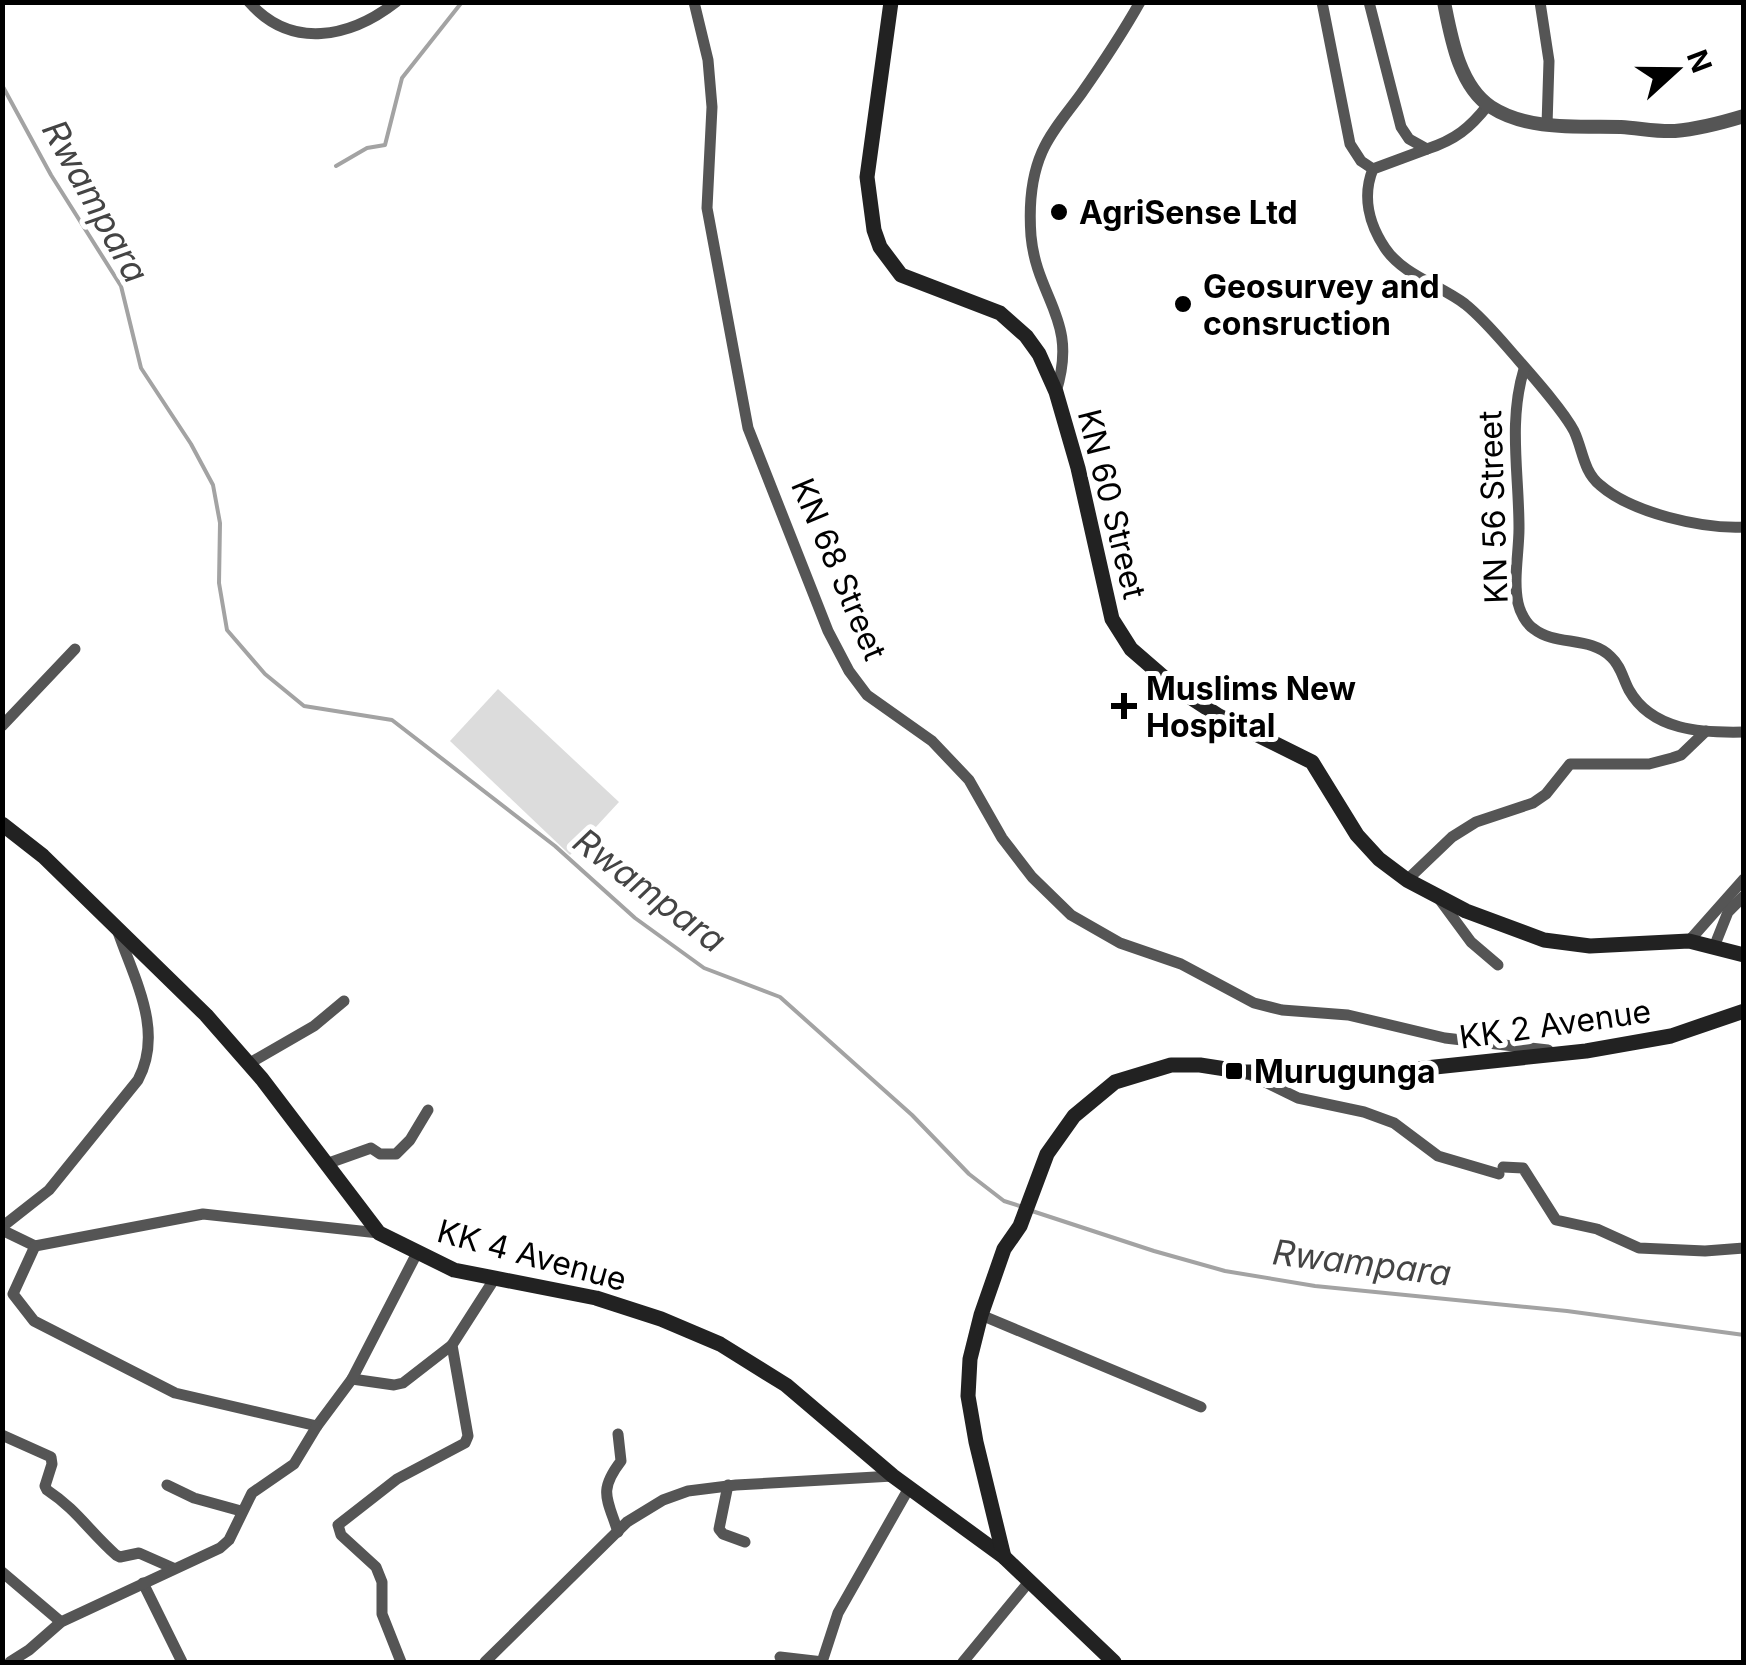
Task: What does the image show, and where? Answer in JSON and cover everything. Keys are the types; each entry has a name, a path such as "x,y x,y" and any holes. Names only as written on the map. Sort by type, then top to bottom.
{"main road":[{"name":"KN 60 Street","path":"890,3 867,178 869,210 880,247 901,276 1000,313 1039,354 1056,392 1078,468 1119,636 1176,688 1204,707 1312,762 1369,849 1407,880 1438,896 1512,930 1544,940 1590,946 1689,941 1744,956"},
{"name":"KK 4 Avenue","path":"3,825 43,856 206,1015 378,1233 454,1270 596,1298 720,1344 786,1385 893,1476 1004,1557 1114,1662"},
{"name":"KK 2 Avenue","path":"1004,1557 968,1396 970,1360 1004,1249 1020,1226 1041,1164 1074,1116 1116,1082 1171,1065 1245,1072 1388,1072 1572,1052 1670,1036 1744,1011"}],"street":[{"path":"249,2 264,20 284,30 322,34 357,26 396,2"},
{"name":"KN 68 Street","path":"694,2 708,60 712,108 707,208 748,428 828,631 867,695 932,741 969,780 1002,838 1032,877 1071,915 1120,943 1182,964 1254,1003 1282,1010 1348,1015 1445,1038 1572,1052"},
{"path":"1056,392 1062,373 1064,336 1040,276 1031,237 1031,198 1037,164 1043,148 1140,2"},
{"path":"1322,2 1350,144 1361,162 1373,169"},
{"path":"1369,2 1401,128 1409,140 1427,150"},
{"path":"1444,2 1468,81 1488,106 1509,116 1547,125 1674,131 1712,126 1744,116"},
{"path":"1540,2 1548,61 1547,125"},
{"path":"1488,106 1466,132 1373,169 1368,181 1370,218 1386,250 1400,264 1468,306 1574,432 1585,465 1598,484 1675,520 1724,528 1744,526"},
{"name":"KN 56 Street","path":"1524,369 1513,424 1518,485 1516,587 1518,605 1526,620 1535,631 1603,650 1614,659 1645,712 1666,724 1744,732"},
{"path":"2,726 75,648"},
{"path":"1407,880 1452,836 1546,794 1570,764 1649,764 1681,755 1706,731"},
{"path":"1689,941 1744,879"},
{"path":"1438,896 1471,942 1498,965"},
{"path":"1714,947 1728,912 1744,896"},
{"path":"115,924 151,1033 148,1062 103,1126 49,1190 2,1229 35,1246 203,1214 378,1233"},
{"path":"248,1064 314,1026 344,1001"},
{"path":"1245,1072 1298,1098 1364,1112 1394,1123 1438,1156 1501,1171 1522,1168 1556,1220 1597,1229 1640,1248 1744,1248"},
{"path":"326,1164 372,1148 380,1154 396,1154 410,1140 428,1110"},
{"path":"35,1246 13,1294 34,1321 174,1393 317,1426"},
{"path":"10,1662 62,1622 220,1548 229,1540 252,1493 294,1464 352,1379 417,1253"},
{"path":"352,1379 394,1386 403,1383 452,1345 495,1278"},
{"path":"981,1315 1201,1407"},
{"path":"401,1662 382,1614 382,1582 376,1567 341,1535 338,1525 396,1478 465,1443 468,1436 452,1345"},
{"path":"618,1434 621,1461 608,1476 606,1496 618,1532"},
{"path":"2,1435 51,1458 47,1490 76,1511 90,1532 116,1555 139,1554 174,1568"},
{"path":"485,1662 627,1522 663,1500 688,1491 728,1486 893,1476"},
{"path":"167,1485 240,1512"},
{"path":"728,1486 718,1530 745,1542"},
{"path":"780,1657 823,1662 838,1613 910,1488"},
{"path":"2,1572 62,1622"},
{"path":"143,1583 182,1662"},
{"path":"963,1662 1028,1583"}],"shaded area":[{"path":"498,689 619,802 570,855 450,741"}],"waterway":[{"path":"336,166 367,148 385,145 402,78 462,2"},
{"name":"Rwampara","path":"2,85 51,175 121,286 141,368 213,485 220,523 219,583 227,630 265,674 304,706 392,720 555,846 635,918 704,968 780,997 912,1115 969,1174 1004,1201 1023,1207"},
{"name":"Rwampara","path":"1032,1211 1225,1271 1315,1286 1567,1311 1744,1335"}],"place":[{"name":"AgriSense Ltd","path":"1059,212"},
{"name":"Geosurvey and consruction","path":"1183,304"},
{"name":"Muslims New Hospital","path":"1124,706"},
{"name":"Murugunga","path":"1234,1071"}]}
